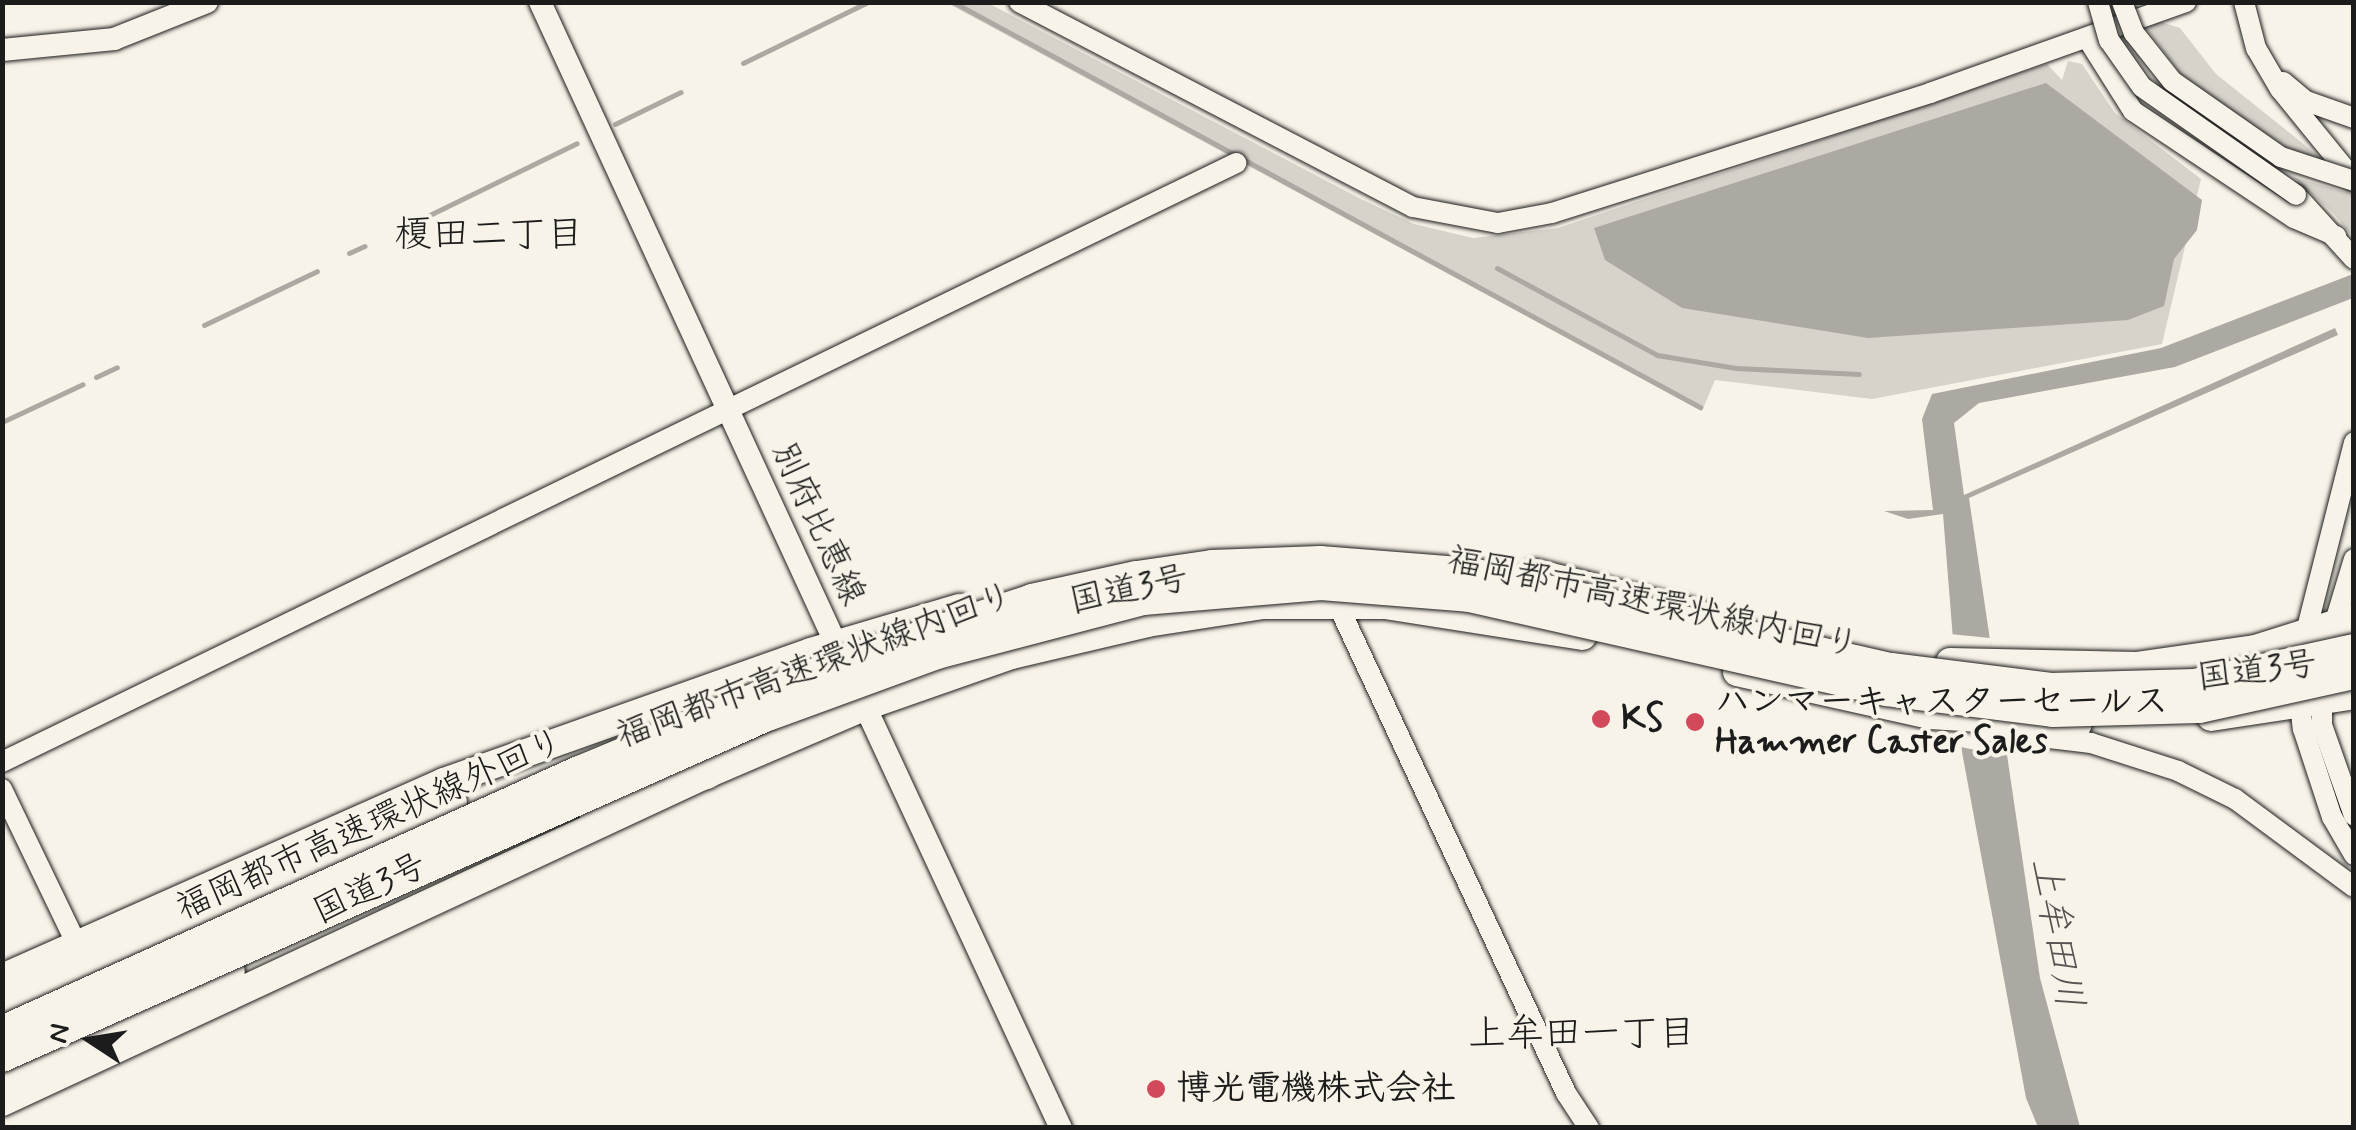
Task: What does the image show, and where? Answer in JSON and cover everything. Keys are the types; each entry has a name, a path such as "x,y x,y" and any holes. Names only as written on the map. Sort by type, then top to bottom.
{"highway":[{"name":"国道3号","path":"2,978 444,782 515,762 622,718 836,646 1142,564 1298,549 1477,562 1622,590 1867,650 1998,666 2136,666 2304,638 2343,622"},
{"name":"福岡都市高速環状線外回り","path":"2,1031 579,771 845,660 1032,599 1137,576 1212,565 1320,561 1472,573 1891,668 2033,687 2195,684 2354,649"},
{"name":"福岡都市高速環状線内回り","path":"2,1057 765,718 937,654 1143,600 1321,585 1450,594 1887,691 2053,712 2199,708 2354,674"},
{"name":"国道3号","path":"2,1102 708,774 866,706 1012,655 1147,622 1248,606 1337,603 1450,614 1616,642 1947,720 2004,728 2217,716 2354,695"},
{"path":"2,1006 452,802 515,762"},
{"path":"2,1077 602,802 708,774"}],"main road":[{"path":"2,50 114,39 207,2"},
{"name":"別府比恵線","path":"540,2 1060,1128"}],"street":[{"path":"1018,2 1382,193 1469,222 1552,213 2186,2"},
{"path":"2098,2 2110,40 2142,87 2296,195 2354,259"},
{"path":"2122,2 2134,33 2172,80 2280,158 2354,180"},
{"path":"2244,2 2266,66 2354,180"},
{"path":"2087,38 2134,111 2294,218 2336,236"},
{"path":"2266,66 2306,100 2354,118"},
{"path":"2,762 1236,163"},
{"path":"2354,442 2304,638 2309,704 2332,818 2354,855"},
{"path":"2353,813 2309,704 2343,622 2354,559"},
{"path":"1337,603 1566,1093 1588,1128"},
{"path":"2004,728 2091,743 2178,771 2235,799 2354,886"},
{"path":"2,790 76,943"}],"shaded area":[{"path":"947,3 988,3 1361,199 1414,224 1473,238 1558,228 2047,64 2062,80 2068,61 2082,64 2115,113 2201,179 2162,344 1872,399 1715,380 1702,411"},
{"path":"2154,20 2180,28 2216,74 2336,170 2286,154 2183,77 2144,25"},
{"path":"2046,83 2202,200 2197,230 2174,259 2164,306 2128,320 1868,338 1682,308 1605,260 1594,228"},
{"path":"2293,177 2353,194 2353,237 2334,214"},
{"path":"2353,274 2353,298 2175,367 1979,403 1954,423 1964,495 2335,328 2338,335 1969,498 2040,978 2080,1127 2038,1127 2026,1098 1962,752 1943,514 1908,519 1884,511 1933,510 1922,419 1932,394 2161,348"}],"pier":[{"path":"1950,634 1990,638 2004,756 1961,747"}],"waterway":[{"path":"743,63 868,2"},
{"path":"953,2 1700,407"},
{"path":"615,124 681,92"},
{"path":"405,227 577,143"},
{"path":"349,253 365,246"},
{"path":"1497,268 1657,355 1736,368 1859,374"},
{"path":"204,325 317,271"},
{"path":"96,377 117,367"},
{"path":"2,422 83,384"}],"place":[{"name":"KS","path":"1601,719"},
{"name":"ハンマーキャスターセールス Hammer Caster Sales","path":"1695,722"},
{"name":"博光電機株式会社","path":"1156,1089"}],"district":[{"name":"榎田二丁目","path":"489,236"},
{"name":"上牟田一丁目","path":"1582,1035"}],"water label":[{"name":"上牟田川","path":"2056,933"}]}
